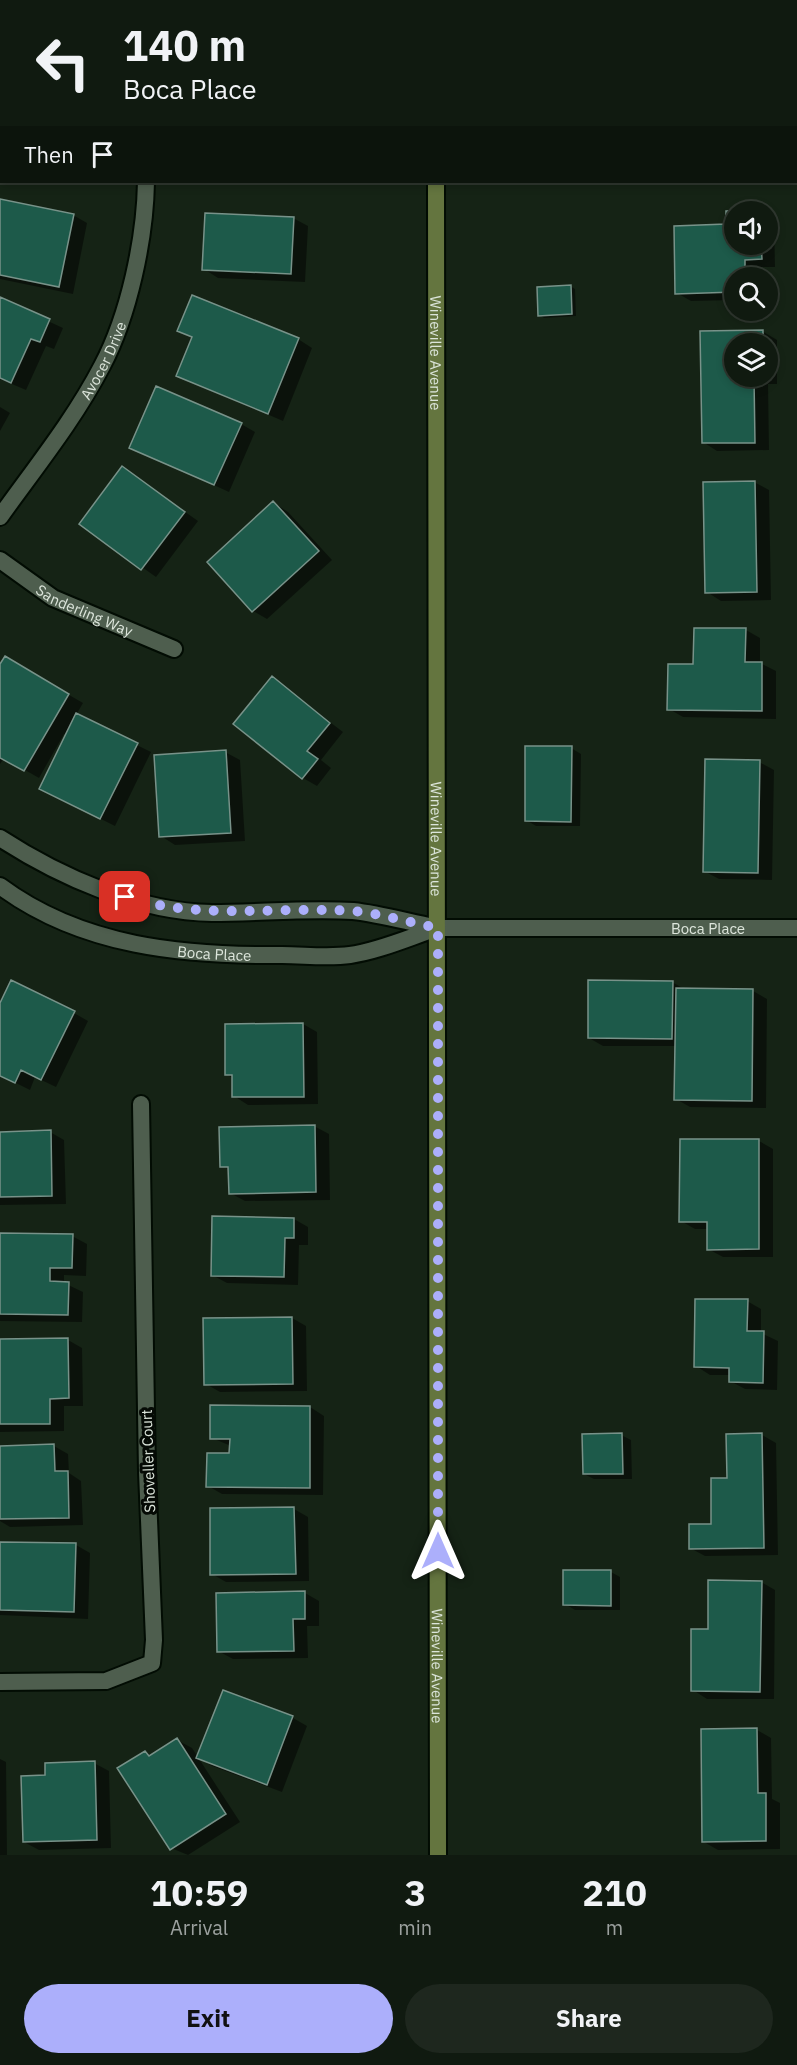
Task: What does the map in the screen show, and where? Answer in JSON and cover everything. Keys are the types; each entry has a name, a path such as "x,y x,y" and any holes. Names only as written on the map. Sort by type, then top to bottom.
{"main road":[{"name":"Wineville Avenue","path":"436,183 438,1855"}],"street":[{"name":"Avocer Drive","path":"0,517 70,418 103,365 130,291 145,213 146,183"},
{"name":"Sanderling Way","path":"0,560 53,598 174,649"},
{"name":"Boca Place","path":"0,838 29,857 83,884 146,903 209,913 354,911 438,928 797,928"},
{"name":"Boca Place","path":"0,886 57,919 99,936 165,951 244,955 351,955 438,928"},
{"name":"Shoveller Court","path":"0,1682 106,1681 152,1663 154,1640 147,1460 141,1104"}],"building":[{"path":"0,199 74,214 59,287 0,275"},
{"path":"205,213 294,217 291,274 202,270"},
{"path":"724,224 724,255 762,255 762,259 745,260 745,267 724,267 724,292 675,294 674,226"},
{"path":"571,285 572,314 538,316 537,287"},
{"path":"192,295 299,338 268,414 176,376 192,337 177,331"},
{"path":"0,297 50,319 40,342 31,339 11,383 0,378"},
{"path":"763,330 763,333 724,333 724,387 754,387 755,443 702,443 700,331"},
{"path":"156,386 242,423 214,485 129,448"},
{"path":"122,466 185,512 141,570 79,524"},
{"path":"755,481 757,592 705,593 703,482"},
{"path":"273,501 319,551 252,612 207,562"},
{"path":"694,628 746,628 745,662 762,662 762,711 667,710 668,664 693,664"},
{"path":"5,656 69,694 24,771 0,758 0,664"},
{"path":"272,676 330,723 307,751 318,759 302,779 233,724"},
{"path":"76,713 138,743 100,819 39,789"},
{"path":"525,746 572,746 571,822 525,821"},
{"path":"226,750 231,833 159,837 154,755"},
{"path":"705,759 760,760 758,873 703,872"},
{"path":"11,980 75,1011 41,1080 21,1070 15,1083 0,1076 0,1003"},
{"path":"588,980 673,981 672,1039 588,1038"},
{"path":"676,988 753,989 752,1101 674,1100"},
{"path":"303,1023 304,1097 232,1097 232,1075 225,1075 225,1024"},
{"path":"315,1125 316,1192 229,1194 228,1167 220,1167 219,1127"},
{"path":"51,1130 52,1196 0,1197 0,1132"},
{"path":"680,1139 759,1139 759,1249 707,1250 707,1222 679,1222"},
{"path":"212,1216 294,1218 294,1238 285,1238 284,1277 211,1276"},
{"path":"0,1233 73,1234 72,1268 50,1268 50,1281 69,1282 68,1315 0,1314"},
{"path":"695,1299 748,1299 747,1331 764,1331 763,1383 729,1382 729,1368 694,1367"},
{"path":"292,1317 293,1384 204,1385 203,1318"},
{"path":"68,1338 69,1398 50,1399 50,1424 0,1424 0,1339"},
{"path":"210,1405 310,1406 310,1488 206,1487 207,1453 229,1453 230,1439 210,1439"},
{"path":"622,1433 623,1474 583,1474 582,1434"},
{"path":"762,1433 764,1548 689,1549 689,1524 711,1524 711,1478 727,1478 726,1434"},
{"path":"54,1444 55,1471 68,1471 69,1518 0,1519 0,1446"},
{"path":"294,1507 296,1574 210,1575 210,1508"},
{"path":"0,1542 76,1543 74,1612 0,1610"},
{"path":"563,1570 611,1570 611,1606 563,1605"},
{"path":"708,1580 762,1581 760,1692 691,1691 691,1629 708,1629"},
{"path":"305,1591 305,1619 293,1619 294,1651 217,1652 216,1593"},
{"path":"223,1690 293,1716 267,1785 196,1758"},
{"path":"757,1728 758,1793 766,1793 766,1841 702,1842 701,1729"},
{"path":"177,1738 226,1814 170,1850 117,1768 145,1751 149,1756"},
{"path":"95,1761 97,1840 23,1842 21,1776 45,1775 45,1763"}],"route":[{"path":"125,897 146,903 209,913 354,911 438,928 438,1551"}]}
